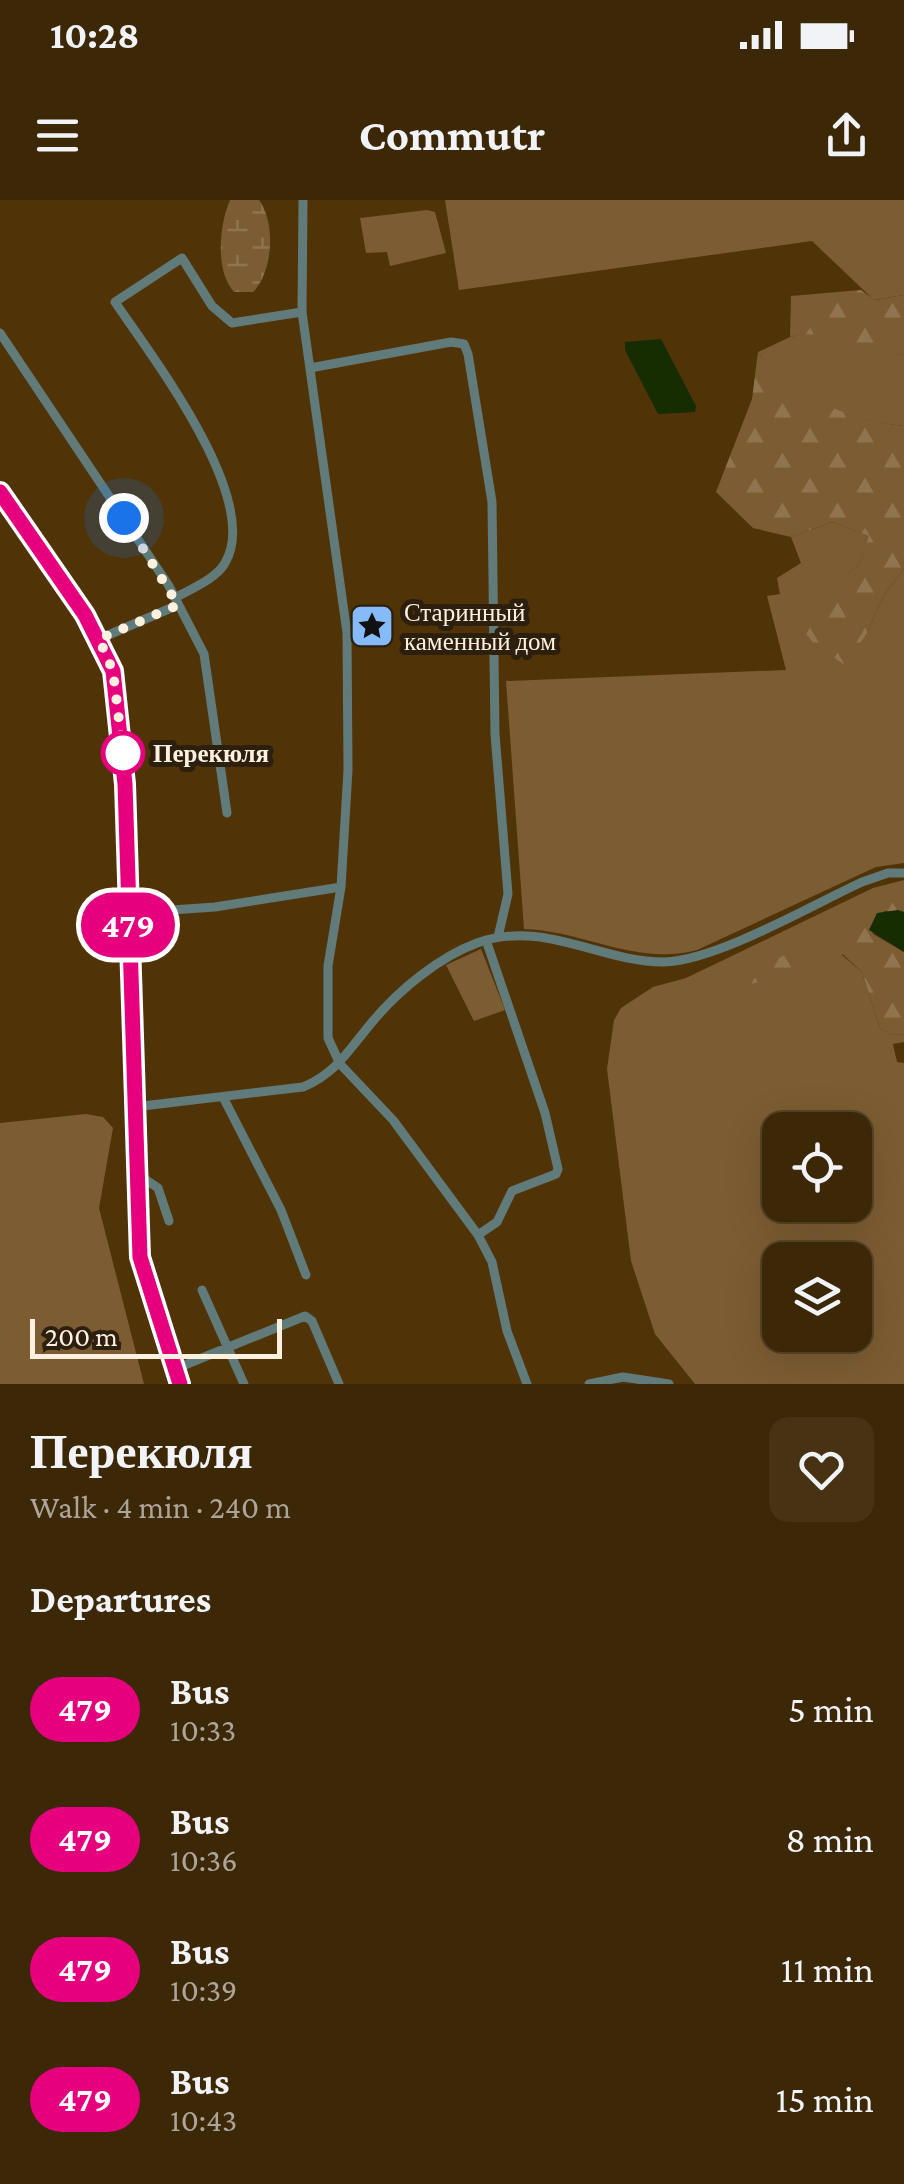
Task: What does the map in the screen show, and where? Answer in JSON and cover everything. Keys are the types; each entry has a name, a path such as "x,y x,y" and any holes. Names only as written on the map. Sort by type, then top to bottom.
{"street":[{"path":"303,200 302,312 347,634 348,770 340,887 325,1012 328,1038 340,1064 393,1120 478,1236 492,1262 507,1332 527,1384"},
{"path":"99,639 177,601 217,573 227,562 233,536 217,463 115,302 182,258 212,306 232,323 302,312"},
{"path":"0,334 177,601 204,654 227,813"},
{"path":"310,368 451,342 464,344 468,354 492,502 496,734 508,894 498,938"},
{"path":"0,492 99,639 113,671 121,733 140,1257 180,1384"},
{"path":"134,1107 302,1087 327,1077 376,1017 406,990 440,962 486,940 550,937 642,962 688,960 862,882 904,873"},
{"path":"128,914 215,908 340,887"},
{"path":"478,1236 497,1222 512,1191 556,1174 558,1169 545,1113 486,940"},
{"path":"224,1099 281,1210 306,1275"},
{"path":"136,1174 158,1188 169,1221"},
{"path":"202,1290 244,1384"},
{"path":"175,1369 305,1316 312,1322 339,1384"},
{"path":"589,1384 624,1377 669,1384"}],"green space":[{"path":"230,200 259,200 268,221 268,260 253,292 234,292 221,260 221,235"},
{"path":"445,200 904,200 904,295 874,300 812,241 459,290"},
{"path":"435,212 446,253 390,266 387,252 366,253 360,218"},
{"path":"861,290 875,300 904,295 904,355 836,337 790,337 791,296"},
{"path":"818,331 904,355 904,426 863,418 823,404 787,382 758,352 790,337"},
{"path":"758,352 787,382 823,404 863,418 904,426 904,569 885,593 867,633 845,665 816,646 795,620 860,563 869,536 832,522 791,537 753,528 716,492 752,399"},
{"path":"832,522 870,536 860,563 796,620 867,633 885,593 904,569 904,863 876,867 697,950 675,954 632,951 524,929 506,681 786,670 767,596 780,594 777,578 801,563 791,537"},
{"path":"904,880 904,891 842,955 862,972 880,1028 892,1035 904,1034 904,1042 893,1044 897,1062 904,1063 904,1384 695,1384 655,1334 631,1261 607,1069 614,1020 621,1008 653,987 686,978 873,888"},
{"path":"904,891 904,912 881,911 873,934 904,952 904,1034 892,1035 880,1028 862,972 836,948 863,911"},
{"path":"818,944 824,949 817,955 763,981 727,990 719,978"},
{"path":"481,949 505,1010 474,1021 446,965"},
{"path":"86,1114 103,1117 113,1128 99,1208 144,1384 0,1384 0,1123"}],"shaded area":[{"path":"661,339 696,406 695,412 658,414 625,350 625,342"},
{"path":"904,912 904,952 869,930 877,913"}],"bus line":[{"name":"479","path":"0,492 85,615 113,671 125,784 137,1231 144,1277 180,1384"}],"place":[{"name":"Старинный каменный дом","path":"372,626"},
{"name":"Перекюля","path":"123,753"}],"route":[{"path":"123,753 113,671 99,639 178,605 124,518"}]}
